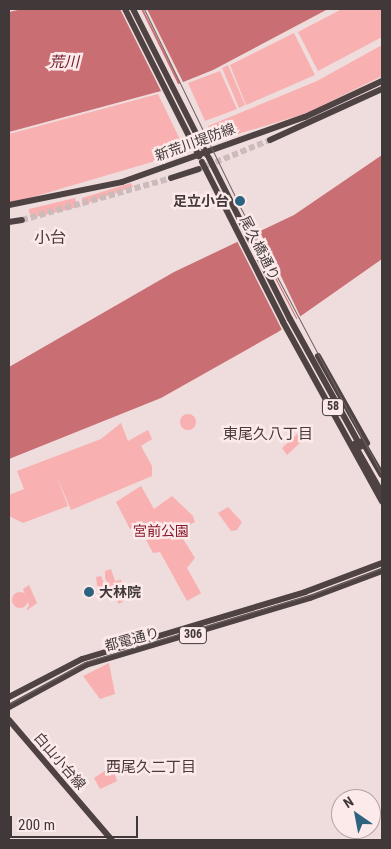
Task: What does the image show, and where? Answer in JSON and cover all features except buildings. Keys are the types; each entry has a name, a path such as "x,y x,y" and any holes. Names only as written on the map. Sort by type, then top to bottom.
{"main road":[{"name":"尾久橋通り","path":"125,9 198,154 205,160 290,319 382,484"},
{"name":"尾久橋通り","path":"133,9 201,143 205,152 205,160 283,322 382,493"},
{"name":"新荒川堤防線","path":"9,204 99,189 305,117 382,81"},
{"path":"270,140 382,89"},
{"name":"新荒川堤防線","path":"171,178 199,169"},
{"path":"9,222 22,220"},
{"path":"290,319 382,475"},
{"path":"283,322 382,501"},
{"path":"318,356 354,414 376,465"},
{"path":"301,367 355,454"},
{"name":"都電通り","path":"9,697 82,659 306,592 371,568 382,562"},
{"name":"都電通り","path":"9,707 86,665 309,599 382,571"},
{"name":"白山小台線","path":"9,720 112,840"}],"green space":[{"path":"342,9 382,9 382,37 318,71 298,32"},
{"path":"294,33 315,75 246,105 230,65"},
{"path":"382,45 382,76 307,113 215,141 208,126 317,81"},
{"path":"228,65 245,105 239,108 222,68"},
{"path":"220,71 237,109 205,121 188,83"},
{"path":"158,94 186,152 9,204 9,134"},
{"path":"131,183 133,187 82,205 82,198"},
{"path":"75,198 78,207 36,217 29,213 29,209"},
{"path":"185,414 191,414 196,419 194,428 185,430 180,425 180,419"},
{"path":"121,423 128,441 148,430 152,439 141,446 152,466 152,476 71,510 56,475 68,506 23,523 9,516 9,495 24,489 17,471 101,439"},
{"path":"297,434 303,440 287,455 282,448"},
{"name":"宮前公園","path":"141,486 154,509 172,496 193,516 195,522 178,531 195,558 187,568 201,593 187,601 160,552 153,553 138,525 130,529 116,502"},
{"path":"228,507 242,522 237,530 231,531 218,513"},
{"path":"111,569 115,581 121,580 125,600 119,604 105,578 105,571"},
{"path":"101,576 109,595 99,601 96,577"},
{"path":"29,585 37,603 26,611 29,605 23,589"},
{"path":"20,592 28,600 20,608 12,600"},
{"path":"109,663 115,694 100,699 83,676"},
{"path":"106,770 114,771 117,781 100,789 94,778"}],"water":[{"name":"荒川","path":"22,9 328,9 213,70 161,91 9,132 9,12"},
{"path":"382,155 382,259 278,332 161,398 9,459 9,367 174,272 294,215"}],"pier":[{"path":"120,9 141,9 179,86 162,93"},
{"path":"143,9 147,9 184,84 181,85"},
{"path":"259,230 302,320 299,322 253,233"},
{"path":"252,234 298,322 283,332 237,241"}],"tunnel":[{"path":"199,169 270,140"},
{"path":"22,220 171,178"}],"tram line":[{"path":"144,9 238,203 382,475"},
{"path":"9,704 85,662 316,593 382,568"}],"place":[{"name":"足立小台","path":"240,201"},
{"name":"大林院","path":"89,592"}],"district":[{"name":"小台","path":"50,238"},
{"name":"東尾久八丁目","path":"268,435"},
{"name":"西尾久二丁目","path":"151,768"}]}
